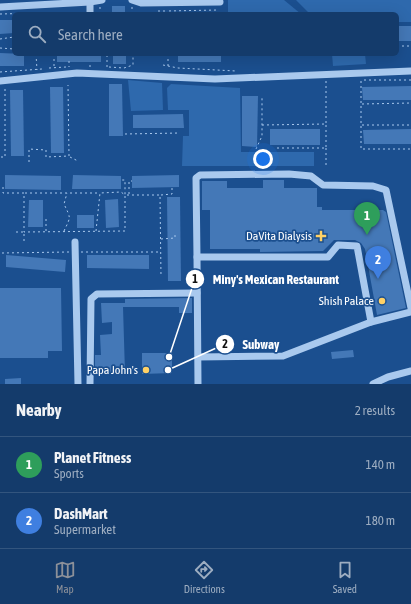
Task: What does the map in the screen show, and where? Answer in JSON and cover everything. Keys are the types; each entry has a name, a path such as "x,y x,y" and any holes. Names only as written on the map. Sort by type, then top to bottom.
{"street":[{"path":"90,2 90,12"},
{"path":"0,7 90,2 101,3"},
{"path":"134,3 220,2"},
{"path":"0,81 77,73 215,79 411,71"},
{"path":"198,384 196,178 200,175 289,174 310,176 324,185 373,186 386,190 411,308"},
{"path":"75,242 78,384"},
{"path":"197,257 328,257 338,245 357,246 371,322"},
{"path":"90,384 91,299 97,294 197,293"},
{"path":"198,358 283,356 371,322 411,312"},
{"path":"373,384 388,377 411,371"}],"path":[{"path":"167,12 218,10"},
{"path":"0,14 12,14"},
{"path":"0,39 12,37"},
{"path":"399,46 411,46"},
{"path":"0,48 12,49"},
{"path":"36,56 37,74"},
{"path":"54,56 54,72"},
{"path":"107,56 107,70"},
{"path":"132,71 133,56"},
{"path":"168,56 168,72"},
{"path":"69,61 69,71"},
{"path":"90,62 90,70"},
{"path":"163,65 178,68 240,71"},
{"path":"101,68 132,66"},
{"path":"84,67 95,68"},
{"path":"49,68 75,68"},
{"path":"0,72 42,69"},
{"path":"355,80 411,80"},
{"path":"361,80 361,150 411,149"},
{"path":"326,165 326,81 331,81"},
{"path":"68,85 69,156"},
{"path":"1,157 5,157 5,89"},
{"path":"256,149 262,136 262,98"},
{"path":"361,104 411,103"},
{"path":"262,125 326,124"},
{"path":"361,125 411,125"},
{"path":"125,134 180,133"},
{"path":"277,148 326,148"},
{"path":"29,162 29,150 46,150 46,157 69,156 78,161"},
{"path":"16,232 125,231 125,195 124,180 122,180"},
{"path":"129,195 129,181 132,181"},
{"path":"3,187 3,193 121,192 125,195 160,195 172,194 172,187"},
{"path":"24,193 24,242"},
{"path":"64,231 70,222 70,216 64,204 67,193"},
{"path":"96,231 100,193"},
{"path":"160,195 161,277"},
{"path":"46,218 46,231"},
{"path":"160,239 175,238 175,234"},
{"path":"2,252 70,252"},
{"path":"80,252 160,252"}],"shaded area":[{"path":"228,0 284,0 299,12 228,12"},
{"path":"296,0 411,0 411,22 399,22 399,12 308,12"},
{"path":"332,56 365,56 366,64 333,66"},
{"path":"128,80 162,83 163,110 131,111"},
{"path":"171,84 240,88 241,152 314,152 314,166 182,166 183,136 189,136 189,110 168,110 167,88"}],"building":[{"path":"112,6 125,6 125,12 112,12"},
{"path":"0,20 12,20 12,33 0,34"},
{"path":"399,26 411,26 411,41 399,41"},
{"path":"0,53 12,54 12,56 24,56 24,66 0,66"},
{"path":"57,56 101,56 101,62 57,62"},
{"path":"113,56 126,56 126,64 113,64"},
{"path":"178,56 221,56 221,62 178,62"},
{"path":"109,84 122,84 123,136 109,136"},
{"path":"411,86 411,100 363,100 362,87"},
{"path":"50,87 63,87 64,153 51,153"},
{"path":"10,90 23,90 24,156 11,156"},
{"path":"242,96 258,96 257,147 242,146"},
{"path":"183,114 184,128 133,128 133,115"},
{"path":"270,129 320,129 320,145 270,145"},
{"path":"411,129 411,144 364,144 363,130"},
{"path":"5,175 61,176 61,190 5,189"},
{"path":"73,175 121,176 121,189 72,189"},
{"path":"179,175 179,187 132,188 132,176"},
{"path":"263,180 284,180 284,188 317,188 317,207 322,207 322,210 383,210 386,212 406,308 377,315 365,249 361,243 355,240 334,240 323,251 260,252 260,249 210,249 210,210 202,210 202,181 227,181 227,188 263,188"},
{"path":"167,197 180,197 181,281 168,281"},
{"path":"118,199 119,227 106,228 105,200"},
{"path":"29,200 43,200 43,227 28,227"},
{"path":"77,215 94,215 94,228 77,228"},
{"path":"6,255 66,260 65,272 6,267"},
{"path":"87,255 149,255 149,269 87,268"},
{"path":"0,288 61,288 62,351 48,351 48,358 0,358"},
{"path":"192,298 192,313 179,313 179,307 123,307 125,373 95,374 95,355 101,355 100,335 112,334 112,322 102,323 101,303 125,303 125,299"},
{"path":"353,350 354,357 332,359 331,352"},
{"path":"142,353 172,353 172,373 142,374"},
{"path":"21,378 21,384 5,384 5,379"}],"place":[{"name":"Planet Fitness","path":"367,235"},
{"name":"DaVita Dialysis","path":"321,236"},
{"name":"DashMart","path":"378,279"},
{"name":"Shish Palace","path":"382,301"},
{"name":"Miny's Mexican Restaurant","path":"169,357"},
{"name":"Papa John's","path":"146,370"},
{"name":"Subway","path":"168,370"}]}
